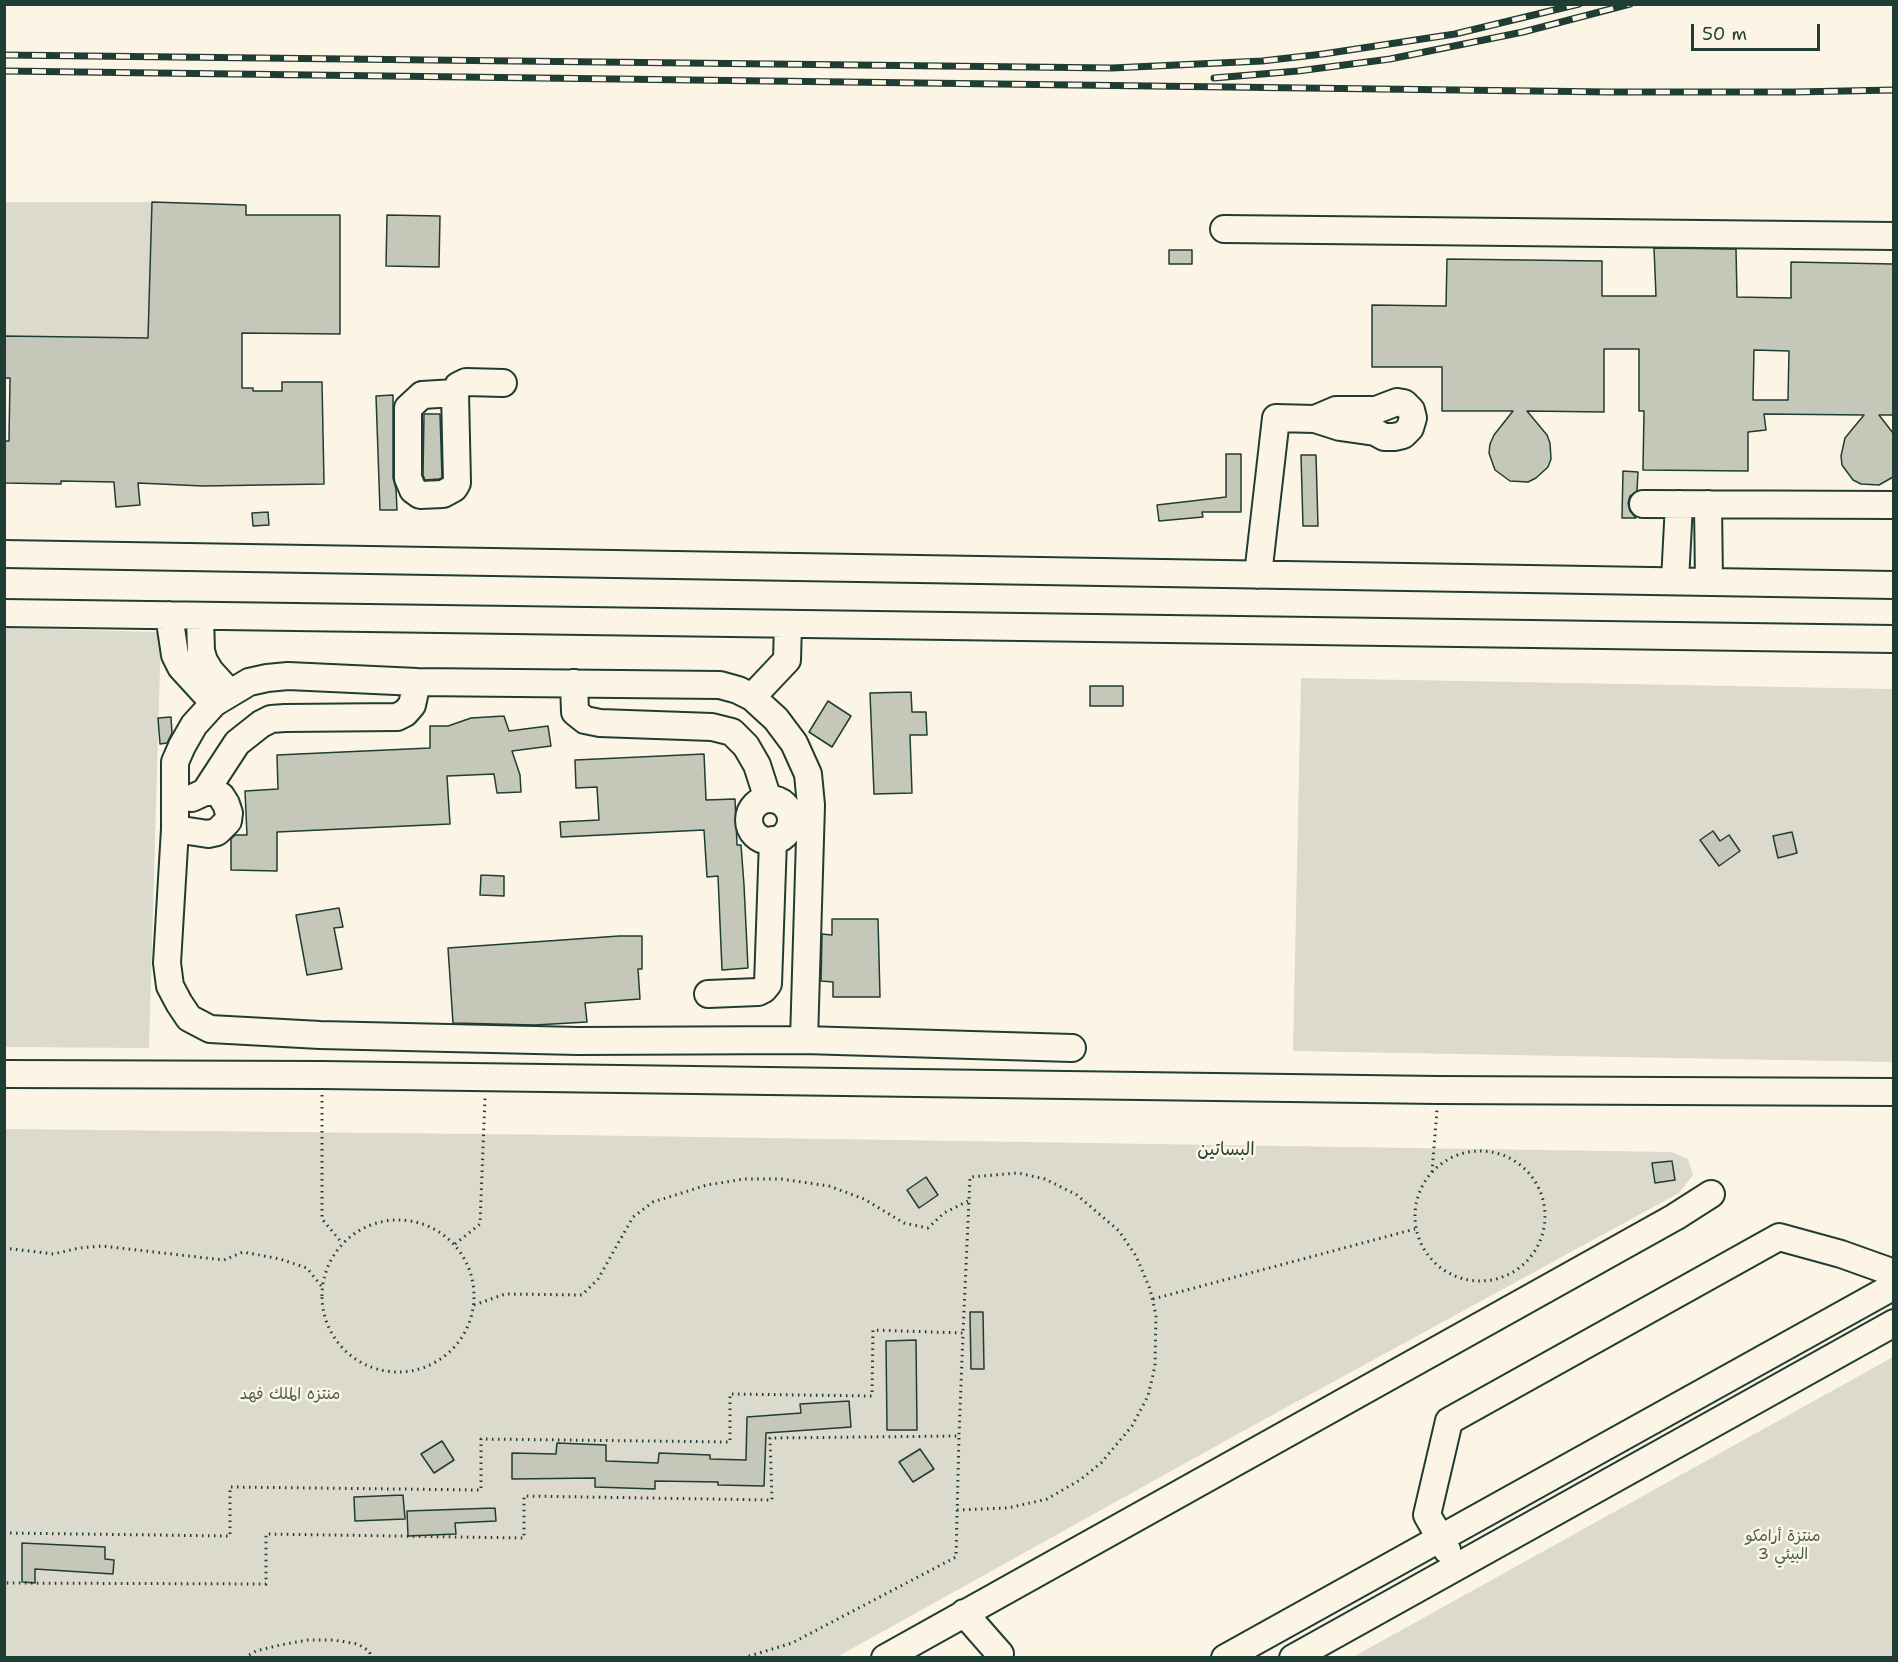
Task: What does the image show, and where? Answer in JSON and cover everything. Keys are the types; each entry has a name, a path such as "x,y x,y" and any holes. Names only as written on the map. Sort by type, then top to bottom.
{"street":[{"path":"1224,229 1893,236"},
{"path":"455,393 458,386 466,382 503,382"},
{"path":"1258,575 1276,418 1315,419"},
{"path":"1643,504 1893,505"},
{"path":"1675,581 1679,504"},
{"path":"1708,504 1709,582"},
{"path":"4,554 1893,585"},
{"path":"4,613 1893,639"},
{"path":"169,615 178,661 189,676 222,698"},
{"path":"200,616 201,651 222,698"},
{"path":"752,697 787,660 788,624"},
{"path":"804,1040 811,805 808,774 794,743 776,719 752,697 738,690 720,685 417,682 288,676 249,682 222,698 194,725 175,762 175,818 168,963 170,986 189,1018 210,1029 320,1035 566,1041 804,1040 1072,1048"},
{"path":"175,818 205,792 237,743 261,724 271,719 285,718 397,717 405,713 412,705 417,682"},
{"path":"574,683 575,712 585,720 600,723 712,727 732,732 746,746 757,765 768,799 759,802 753,809 750,818 751,827 764,839 773,840 768,984 758,992 708,994"},
{"path":"175,818 208,834 223,827 228,821 229,813 226,804 215,792 205,792"},
{"path":"4,1074 322,1075 1438,1090 1881,1092 1893,1101"},
{"path":"885,1658 1665,1223 1711,1194"},
{"path":"1456,1566 1427,1515 1449,1421 1779,1237 1841,1254 1893,1273"},
{"path":"1225,1658 1893,1286"},
{"path":"1293,1658 1893,1323"},
{"path":"964,1613 1000,1654"}],"path":[{"path":"322,1075 322,1219 342,1243"},
{"path":"455,1244 480,1224 486,1078"},
{"path":"1432,1172 1438,1090"},
{"path":"1487,1151 1507,1157 1524,1168 1536,1185 1544,1204 1544,1224 1539,1244 1527,1261 1511,1274 1492,1280 1472,1281 1452,1275 1435,1264 1422,1248 1415,1229 1415,1208 1420,1188 1432,1172 1448,1159 1467,1152 1487,1151"},
{"path":"743,1658 792,1643 956,1557 957,1510 959,1436 970,1177 1018,1173 1045,1179 1077,1195 1119,1231 1136,1256 1150,1289 1156,1315 1155,1366 1148,1396 1132,1426 1101,1463 1080,1480 1047,1499 1008,1508 957,1510"},
{"path":"474,1305 505,1294 582,1295 598,1279 633,1217 653,1202 708,1185 744,1179 781,1179 829,1186 864,1199 904,1223 928,1228 944,1213 969,1200"},
{"path":"386,1220 411,1220 435,1228 455,1244 469,1266 475,1291 473,1317 462,1340 444,1358 421,1370 395,1373 370,1368 349,1355 333,1335 323,1312 322,1287 329,1263 342,1243 362,1228 386,1220"},
{"path":"1153,1299 1415,1229"},
{"path":"4,1248 54,1254 79,1248 102,1246 224,1260 243,1252 280,1259 307,1268 322,1287"},
{"path":"4,1533 230,1536 230,1487 481,1490 481,1439 730,1442 730,1394 872,1396 873,1330 963,1333"},
{"path":"4,1583 266,1584 266,1534 524,1538 524,1496 772,1500 770,1438 959,1436"},
{"path":"244,1658 256,1651 308,1640 333,1640 358,1644 369,1651 372,1658"}],"green space":[{"path":"5,202 152,202 149,338 5,336"},
{"path":"5,628 161,632 149,1048 5,1047"},
{"path":"1301,678 1893,689 1893,1062 1293,1051"},
{"name":"منتزه الملك فهد","path":"5,1129 572,1135 1672,1152 1688,1159 1693,1175 1679,1193 1234,1436 837,1657 5,1658"},
{"name":"منتزة أرامكو البيئي 3","path":"1893,1357 1893,1657 1353,1657"}],"building":[{"path":"152,202 246,205 246,215 340,215 340,334 242,333 242,388 253,388 253,391 282,391 282,382 322,382 324,484 203,486 138,483 140,505 116,507 114,482 4,483 4,441 9,441 10,378 4,378 4,336 148,338"},
{"path":"387,215 440,216 439,267 386,266"},
{"path":"1654,248 1736,249 1737,297 1791,298 1791,262 1893,264 1893,415 1879,415 1893,433 1893,477 1879,485 1861,484 1853,480 1842,465 1841,456 1845,438 1864,415 1764,414 1766,430 1748,432 1748,471 1643,470 1644,411 1639,411 1639,349 1604,349 1604,412 1527,411 1547,435 1551,459 1548,467 1536,478 1528,482 1510,481 1495,470 1489,453 1494,435 1513,411 1442,411 1442,367 1372,367 1372,305 1446,306 1447,259 1602,261 1602,296 1656,296","holes":["1754,350 1789,351 1788,400 1753,400"]},
{"path":"1169,250 1192,250 1192,264 1169,264"},
{"path":"393,395 393,478 397,510 380,510 376,396"},
{"path":"424,414 440,414 442,478 439,479 425,480 423,475"},
{"path":"1226,454 1241,454 1241,512 1202,512 1203,517 1159,521 1157,505 1226,497"},
{"path":"1301,455 1316,455 1318,526 1303,526"},
{"path":"1623,471 1638,472 1637,491 1630,496 1628,503 1630,511 1636,518 1622,518"},
{"path":"268,512 269,525 253,526 252,513"},
{"path":"1090,686 1123,686 1123,706 1090,706"},
{"path":"911,692 912,712 926,712 927,735 910,735 912,793 874,794 870,693"},
{"path":"828,701 851,716 832,747 809,732"},
{"path":"504,716 509,731 548,726 551,746 512,751 520,775 521,792 497,793 494,774 447,776 450,824 277,832 277,871 231,870 231,839 235,835 247,835 245,791 278,789 277,755 430,748 430,726 448,726 471,718"},
{"path":"171,717 172,733 167,743 160,744 158,718"},
{"path":"704,754 706,800 735,799 737,845 741,845 748,968 722,970 718,876 707,877 704,830 561,837 560,822 599,820 597,787 576,788 575,760"},
{"path":"1713,831 1720,841 1729,835 1740,851 1719,866 1700,840"},
{"path":"1792,832 1797,853 1778,858 1773,836"},
{"path":"481,875 504,876 504,896 480,895"},
{"path":"339,908 343,927 334,928 342,969 307,975 296,915"},
{"path":"832,919 878,919 880,997 833,997 833,982 821,981 822,934 832,935"},
{"path":"642,936 642,969 638,969 640,999 585,1003 587,1022 535,1025 453,1023 448,948"},
{"path":"1672,1161 1675,1180 1655,1183 1652,1163"},
{"path":"926,1177 938,1195 919,1208 907,1190"},
{"path":"970,1312 983,1312 984,1369 971,1369"},
{"path":"916,1340 917,1430 887,1430 886,1341"},
{"path":"849,1401 851,1427 766,1433 764,1486 718,1485 718,1482 655,1481 655,1489 595,1487 595,1478 512,1479 512,1453 556,1454 557,1443 606,1445 606,1461 658,1463 659,1453 710,1455 710,1459 746,1460 747,1417 801,1413 800,1404"},
{"path":"442,1441 454,1460 434,1473 421,1454"},
{"path":"920,1449 934,1469 913,1482 899,1462"},
{"path":"403,1495 405,1519 355,1521 354,1497"},
{"path":"495,1508 496,1521 455,1523 456,1534 408,1536 407,1511"},
{"path":"22,1543 105,1547 105,1559 114,1560 113,1574 35,1569 35,1583 22,1582"}],"railway":[{"path":"4,55 1112,68 1262,61 1323,54 1455,34 1579,4"},
{"path":"1214,78 1298,71 1390,59 1523,32 1630,4"},
{"path":"4,71 1609,92 1894,90"}],"district":[{"name":"البساتين","path":"1226,1150"}]}
